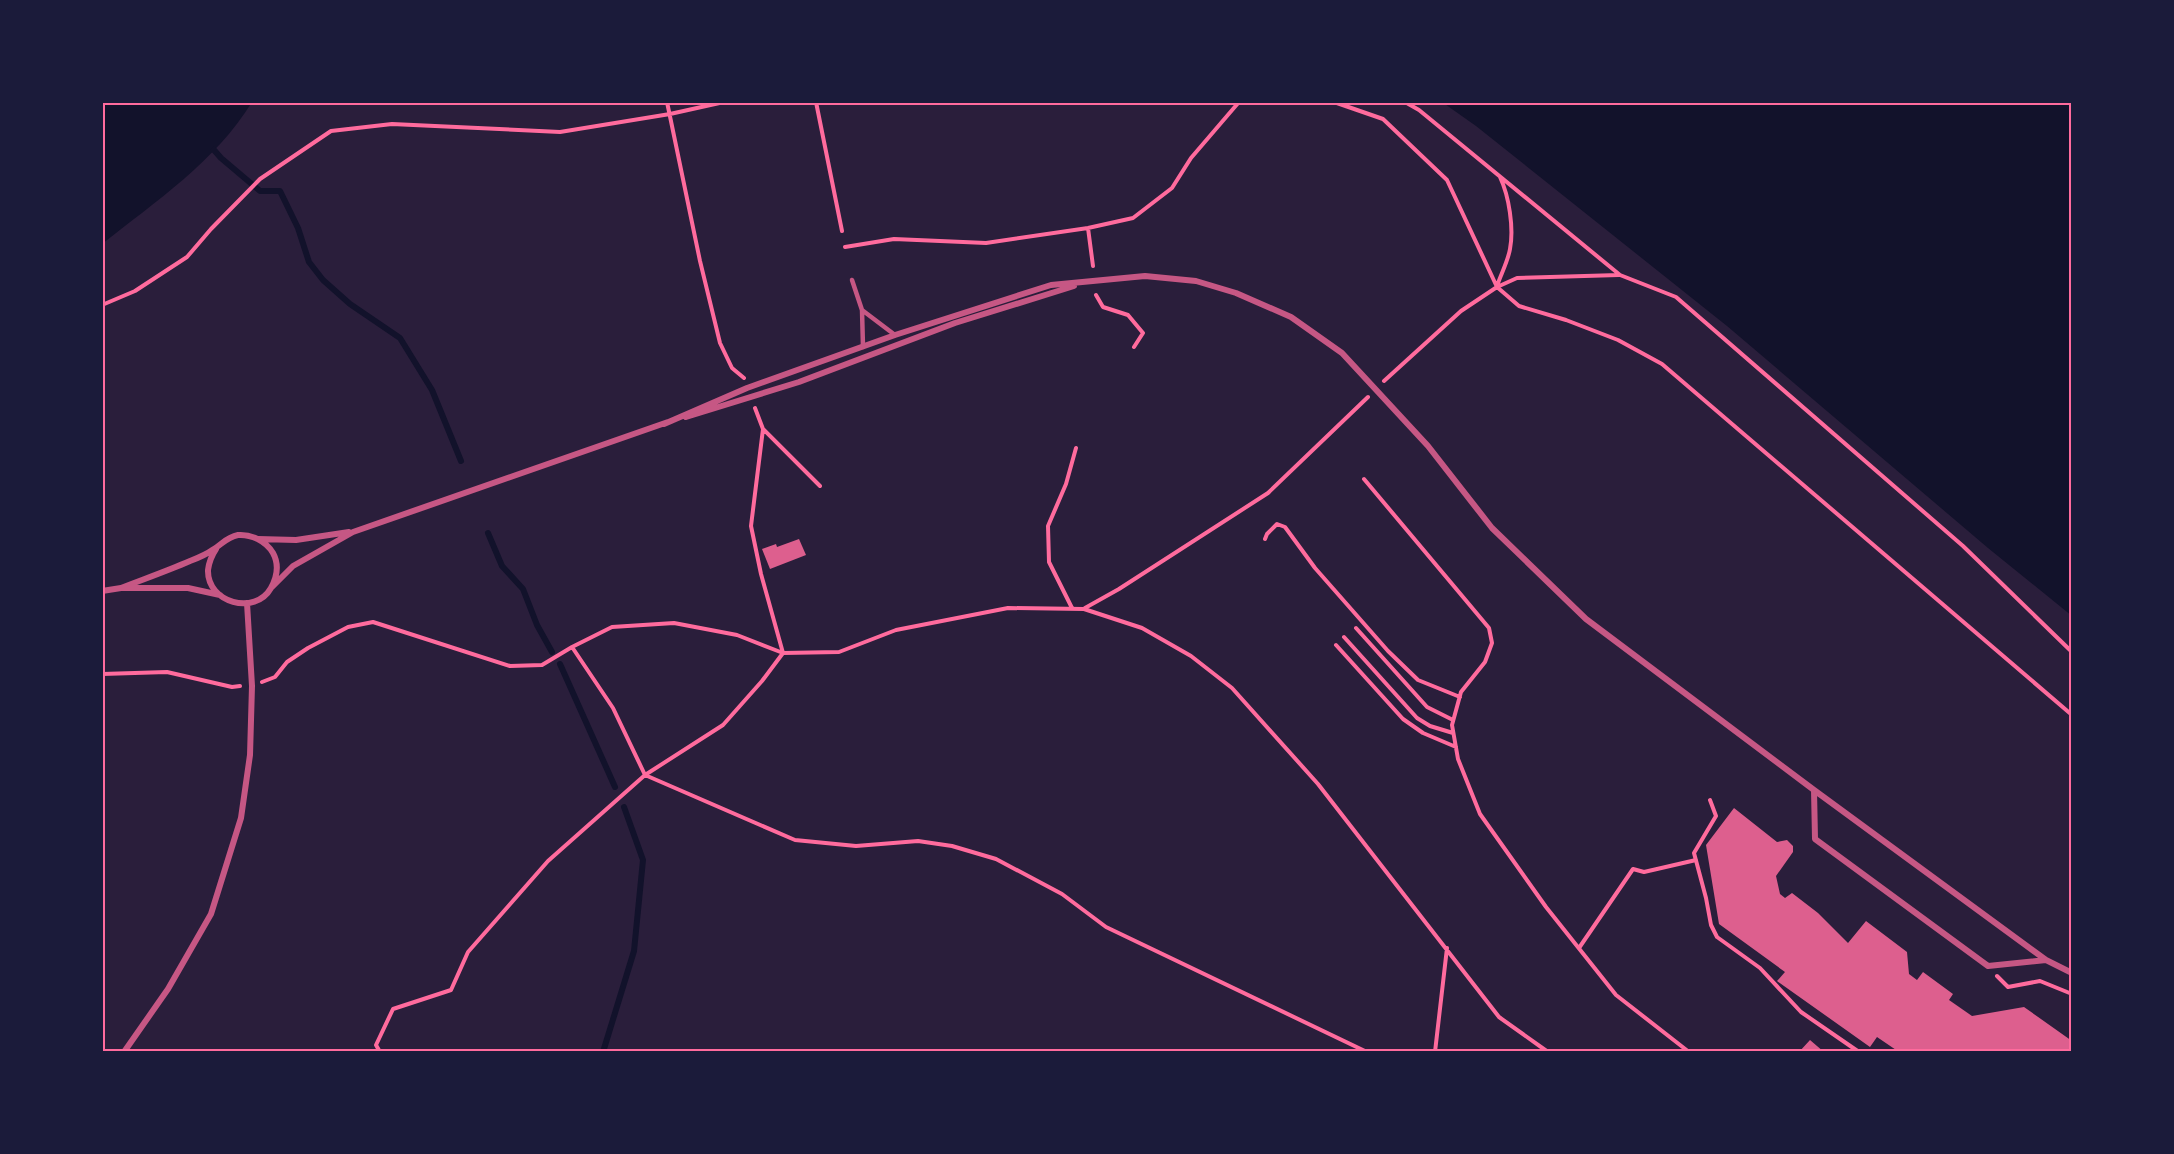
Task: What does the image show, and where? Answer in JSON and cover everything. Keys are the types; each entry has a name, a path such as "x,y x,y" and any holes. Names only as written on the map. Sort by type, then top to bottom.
{"street":[{"path":"353,532 296,540 258,539 251,536 232,537 221,542 216,549 208,569 209,579 213,588 231,602 257,601 267,594 293,566 353,532 664,423 747,388 896,335 1051,285 1145,276 1196,281 1236,293 1291,317 1342,353 1428,446 1492,528 1586,618 1814,790 2046,960 2072,973"},
{"path":"664,423 707,412 799,382 955,323 1092,280"},
{"path":"258,539 273,554 277,567 272,587"},
{"path":"121,588 216,549"},
{"path":"102,591 121,588 188,588 220,595"},
{"path":"124,1052 168,989 211,914 241,818 250,755 252,686 247,603"},
{"path":"1814,790 1815,839 1988,966 2046,960"}],"lane":[{"path":"852,280 862,310 863,347"},
{"path":"862,310 896,335"}],"path":[{"path":"668,102 700,261 720,344 732,368 744,378"},
{"path":"102,304 135,291 187,257 260,179 331,131 392,124 560,132 670,114 724,102"},
{"path":"816,102 842,231"},
{"path":"845,248 894,239 986,243 1088,228 1133,218 1172,188 1191,158 1239,102"},
{"path":"1334,102 1383,120 1447,180 1497,287 1519,306 1566,320 1618,340 1662,364 2072,715"},
{"path":"1405,102 1419,110 1620,275 1676,297 1963,546 2072,652"},
{"path":"1497,287 1510,249 1510,213 1500,176"},
{"path":"1088,228 1093,266"},
{"path":"1084,609 1268,493 1400,365 1461,311 1497,287 1517,278 1620,275"},
{"path":"1096,295 1103,307 1128,315 1143,333 1134,347"},
{"path":"754,404 763,429 820,486"},
{"path":"763,429 751,526 761,574 783,653"},
{"path":"1072,608 1048,562 1048,526 1066,484 1076,448"},
{"path":"1364,479 1489,628 1492,642 1485,662 1461,692 1453,720 1458,759 1480,814 1546,907 1616,995 1689,1052"},
{"path":"1265,539 1277,524 1285,527 1315,568 1418,680 1460,697"},
{"path":"102,674 167,672 232,687 252,686 275,677 287,662 308,648 348,627 373,622 510,666 542,665 612,627 675,623 737,635 783,653 839,652 896,630 1008,608 1084,609 1142,628 1191,656 1232,688 1318,784 1499,1017 1548,1052"},
{"path":"1356,628 1427,707 1453,720"},
{"path":"1344,637 1417,718 1430,726 1453,734"},
{"path":"1336,645 1402,719 1423,733 1456,747"},
{"path":"572,647 613,708 645,775 795,840 856,846 918,841 952,846 996,859 1062,894 1106,927 1366,1052"},
{"path":"380,1052 376,1045 393,1009 451,990 468,952 548,861 645,775 723,725 783,653"},
{"path":"1710,800 1716,816 1694,853 1711,925 1718,937 1760,968 1801,1012 1859,1052"},
{"path":"1579,948 1633,869 1644,872 1696,860"},
{"path":"1435,1052 1447,948"},
{"path":"1988,966 2008,987 2040,981 2072,994"}],"shaded area":[{"path":"102,102 2072,102 2072,1052 102,1052"},
{"path":"102,102 252,102 221,143 203,162 102,244"},
{"path":"1442,102 2072,102 2072,616 1988,548 1727,326 1476,126"}],"building":[{"path":"799,539 806,555 770,569 762,549 776,544 777,547"},
{"path":"1734,808 1777,842 1787,840 1793,846 1793,852 1776,876 1780,894 1785,898 1792,893 1818,913 1848,943 1866,921 1907,952 1909,974 1917,980 1923,972 1953,994 1949,1000 1972,1016 2024,1007 2072,1041 2072,1052 1899,1052 1877,1037 1870,1047 1777,981 1785,972 1719,924 1706,845"},
{"path":"1810,1040 1824,1052 1799,1052"}],"waterway":[{"path":"214,150 260,191 280,191 298,228 309,262 323,280 350,304 400,338 432,390 461,461"},
{"path":"488,533 502,566 523,589 537,625 552,652"},
{"path":"560,664 615,787"},
{"path":"603,1052 634,951 643,860 624,807"}]}
